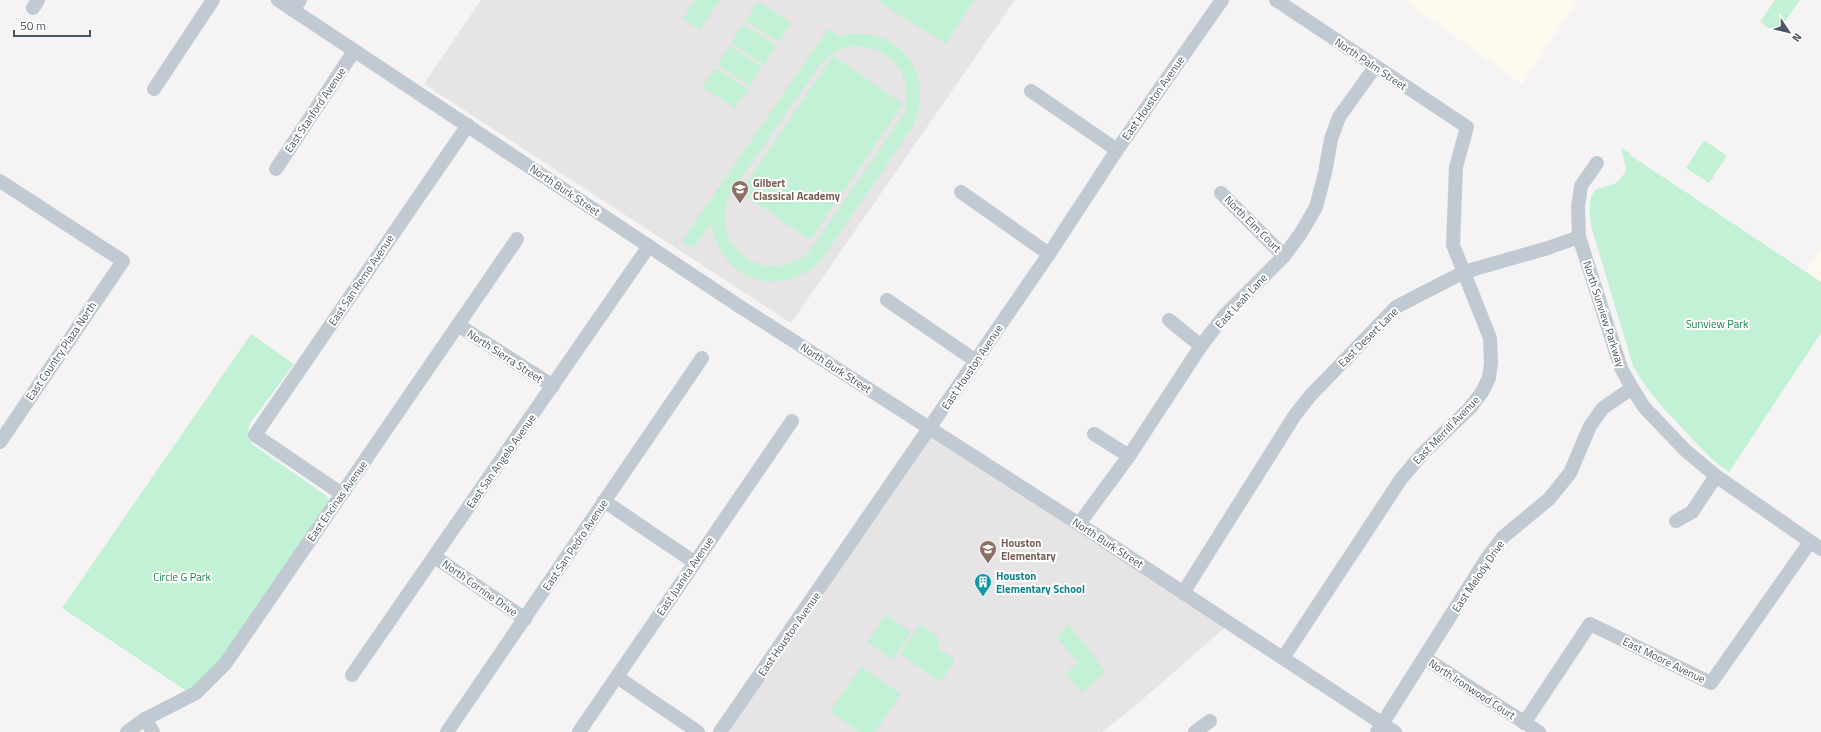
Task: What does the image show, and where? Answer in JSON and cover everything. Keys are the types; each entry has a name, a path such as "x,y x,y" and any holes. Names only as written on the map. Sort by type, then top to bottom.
{"street":[{"path":"154,89 213,0"},
{"name":"North Burk Street","path":"278,0 297,5 354,51 649,246 1079,524 1283,658 1380,728 1396,732"},
{"name":"East Houston Avenue","path":"720,732 930,429 1049,254 1117,150 1222,0"},
{"name":"North Palm Street","path":"1276,0 1467,127"},
{"name":"East Stanford Avenue","path":"276,169 354,51"},
{"name":"East Leah Lane","path":"1079,524 1129,456 1201,346 1224,316 1284,256 1316,207 1325,173 1331,139 1339,117 1375,67"},
{"path":"1032,91 1117,150"},
{"name":"East San Remo Avenue","path":"342,494 255,435 468,125"},
{"name":"East Merrill Avenue","path":"1283,658 1401,479 1423,453 1470,408 1482,392 1489,378 1491,363 1490,338 1452,245 1456,167 1467,127"},
{"path":"1579,237 1578,207 1581,186 1597,163"},
{"name":"East Country Plaza North","path":"0,181 123,261 0,442"},
{"path":"961,192 1049,254"},
{"name":"North Elm Court","path":"1221,193 1284,256"},
{"name":"East Desert Lane","path":"1183,593 1295,415 1310,396 1396,307 1464,272 1548,248 1579,237"},
{"name":"North Sunview Parkway","path":"1579,237 1620,368 1644,407 1685,450 1716,476 1816,545"},
{"name":"East Encinas Avenue","path":"127,732 145,719 196,693 225,664 517,239"},
{"name":"East San Angelo Avenue","path":"352,676 649,246"},
{"path":"887,300 976,361"},
{"path":"1168,320 1201,346"},
{"name":"North Sierra Street","path":"458,325 553,386"},
{"name":"East San Pedro Avenue","path":"447,732 702,358"},
{"name":"East Melody Drive","path":"1380,728 1491,553 1503,537 1549,499 1570,473 1590,426 1603,408 1632,388"},
{"name":"East Juanita Avenue","path":"579,732 792,421"},
{"path":"1094,434 1129,456"},
{"path":"1676,521 1692,512 1716,476"},
{"path":"604,501 694,562"},
{"name":"East Moore Avenue","path":"1524,723 1590,624 1711,683 1816,545"},
{"name":"North Corrine Drive","path":"435,557 525,619"},
{"name":"North Ironwood Court","path":"1425,658 1539,732"},
{"path":"617,677 698,732"},
{"path":"145,719 153,732"},
{"path":"1195,732 1210,720"}],"shaded area":[{"name":"Gilbert Classical Academy","path":"481,0 1015,0 791,323 424,84"},
{"path":"1403,0 1578,0 1522,84"},
{"path":"1821,250 1821,282 1806,271"},
{"name":"Houston Elementary","path":"930,429 1230,623 1135,706 1102,732 720,732"}],"green space":[{"path":"695,0 720,0 700,30 683,19"},
{"path":"876,0 974,0 946,44"},
{"path":"1775,0 1800,0 1779,30 1776,28 1774,32 1760,22"},
{"path":"758,1 791,23 779,42 746,21"},
{"path":"743,24 776,45 764,65 731,43"},
{"path":"828,29 839,36 860,34 879,37 895,45 907,56 916,71 920,89 919,108 912,128 819,263 802,274 785,280 768,281 752,278 738,270 726,258 717,242 711,223 693,248 682,241","holes":["856,46 881,52 891,59 898,67 906,88 904,114 809,252 792,262 775,266 759,264 744,257 733,245 726,231 725,213 730,194 819,66 835,52 845,48"]},
{"path":"730,46 762,67 750,86 717,65"},
{"path":"833,56 903,104 810,240 740,192"},
{"path":"715,68 748,89 735,108 702,87"},
{"path":"1704,140 1727,156 1709,183 1686,168"},
{"name":"Sunview Park","path":"1622,148 1630,153 1630,155 1821,282 1821,333 1729,472 1716,463 1670,415 1650,392 1633,366 1591,226 1590,212 1591,198 1595,190 1616,183 1625,173"},
{"name":"Circle G Park","path":"251,334 294,364 250,423 248,431 252,444 327,496 329,500 221,663 188,692 62,608"},
{"path":"885,615 911,632 893,660 867,642"},
{"path":"920,624 938,637 939,642 936,647 955,660 941,682 900,654"},
{"path":"1068,624 1106,672 1082,693 1066,674 1078,662 1057,638"},
{"path":"861,667 901,694 875,732 860,732 830,711"}],"place":[{"name":"Gilbert Classical Academy","path":"740,204"},
{"name":"Houston Elementary","path":"988,564"},
{"name":"Houston Elementary School","path":"983,597"}]}
